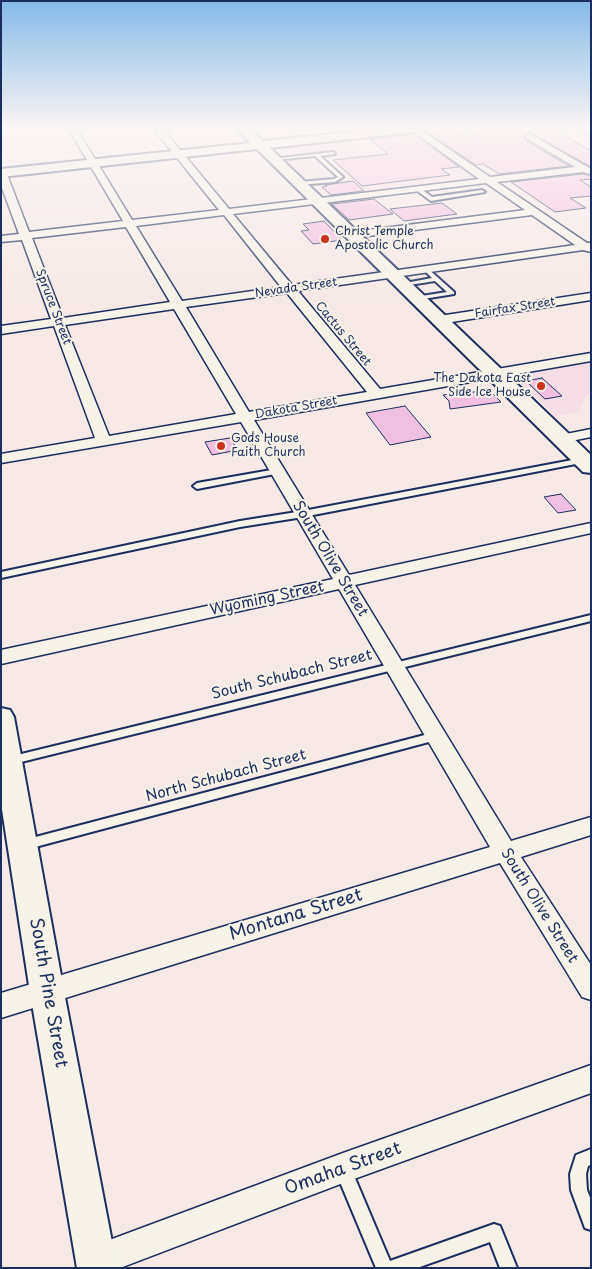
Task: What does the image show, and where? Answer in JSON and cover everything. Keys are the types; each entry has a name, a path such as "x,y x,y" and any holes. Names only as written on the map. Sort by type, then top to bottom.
{"main road":[{"path":"303,187 352,235 416,288 439,320 587,464"}],"street":[{"name":"Spruce Street","path":"7,187 104,442"},
{"name":"South Olive Street","path":"107,187 505,851 591,988"},
{"name":"Cactus Street","path":"205,187 376,394"},
{"path":"1,239 431,187"},
{"path":"497,187 589,248"},
{"path":"352,235 532,212"},
{"name":"Nevada Street","path":"1,330 289,289 416,288 426,269 589,248"},
{"name":"Fairfax Street","path":"439,320 591,296"},
{"name":"Dakota Street","path":"1,460 591,357"},
{"path":"561,439 591,433"},
{"name":"Wyoming Street","path":"1,657 591,528"},
{"name":"South Pine Street","path":"1,717 5,762 24,845 47,992 96,1264"},
{"name":"Montana Street","path":"1,1006 591,826"},
{"name":"Omaha Street","path":"96,1264 343,1168 591,1079"}],"lane":[{"path":"442,187 453,196"},
{"path":"418,189 431,199 482,192"},
{"path":"416,288 452,293 426,269"},
{"path":"416,288 437,279"},
{"path":"1,575 240,524 587,464"},
{"path":"197,486 277,471"},
{"name":"South Schubach Street","path":"5,762 591,618"},
{"name":"North Schubach Street","path":"24,845 436,736"},
{"path":"591,1158 582,1161 578,1174 578,1190 591,1222"},
{"path":"343,1168 385,1268"},
{"path":"392,1268 494,1232 509,1268"}],"shaded area":[{"path":"315,187 398,187 324,196"},
{"path":"591,362 591,394 586,395 579,412 556,416 513,376"}],"building":[{"path":"322,187 360,187 364,191 331,195"},
{"path":"519,187 591,187 591,196 570,198 586,208 555,212"},
{"path":"374,199 393,214 349,220 332,204"},
{"path":"442,203 457,214 404,221 390,209"},
{"path":"324,221 342,240 313,244 301,231 309,230 303,224"},
{"name":"The Dakota East Side Ice House","path":"542,378 562,396 545,399 526,381"},
{"path":"488,389 501,402 450,409 449,401 443,395 462,392 464,394"},
{"path":"405,406 431,437 390,445 366,413"},
{"name":"Gods House Faith Church","path":"230,438 238,450 212,455 205,442"},
{"path":"561,494 576,510 558,513 544,497"}],"place":[{"name":"Christ Temple Apostolic Church","path":"325,239"},
{"name":"The Dakota East Side Ice House","path":"541,386"},
{"name":"Gods House Faith Church","path":"221,446"}]}
